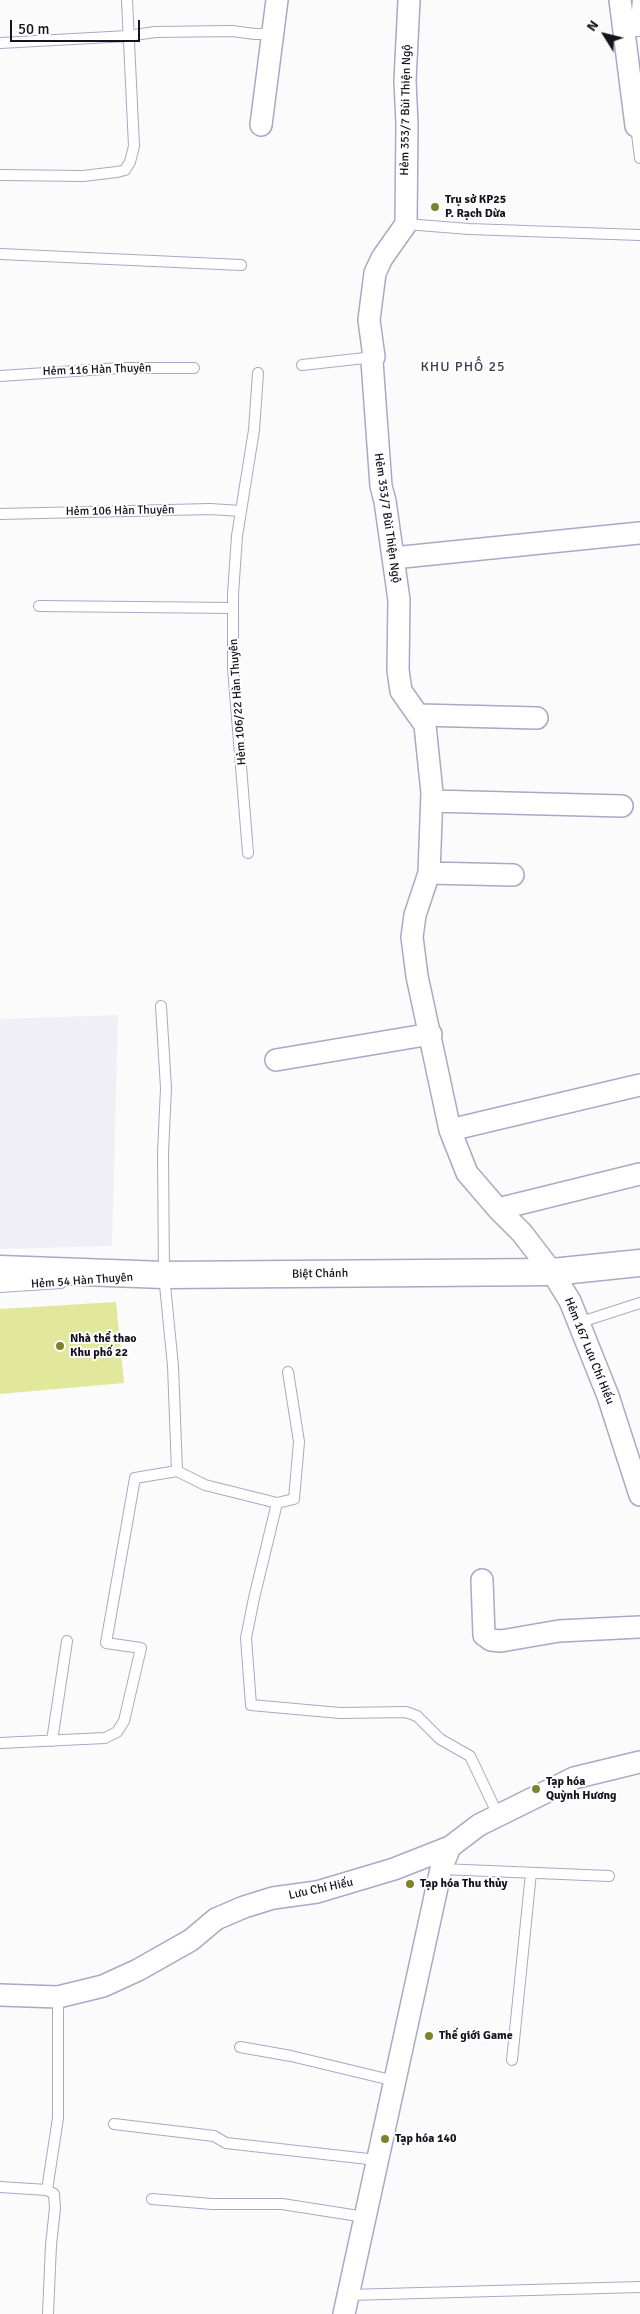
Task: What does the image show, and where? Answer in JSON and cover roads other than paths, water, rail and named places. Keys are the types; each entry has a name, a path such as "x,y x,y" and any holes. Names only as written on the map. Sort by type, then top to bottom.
{"street":[{"path":"261,125 277,0"},
{"name":"Hẻm 353/7 Bùi Thiện Ngộ","path":"409,0 405,81 406,224 382,258 375,273 368,320 374,357 372,361 381,486 386,501 399,600 398,670 401,690 406,701 419,715 425,725 427,738 432,801 429,873 415,915 412,937 417,976 431,1034"},
{"path":"620,0 636,126"},
{"path":"393,558 640,533"},
{"path":"419,715 537,718"},
{"path":"432,801 622,806"},
{"path":"429,873 513,875"},
{"path":"276,1060 431,1034"},
{"name":"Hẻm 167 Lưu Chí Hiếu","path":"431,1034 450,1130 467,1173 522,1233 552,1272 570,1301 608,1396 631,1434 640,1495"},
{"path":"450,1130 640,1085"},
{"path":"498,1209 640,1174"},
{"name":"Biệt Chánh","path":"0,1269 164,1275 552,1272 640,1263"},
{"path":"482,1580 484,1635 491,1640 501,1641 559,1631 640,1627"},
{"name":"Lưu Chí Hiếu","path":"0,1995 58,1997 104,1986 138,1970 192,1940 216,1920 244,1907 273,1898 317,1892 354,1882 450,1847 479,1825 574,1778 640,1762"},
{"path":"346,2304 441,1869 450,1847"}],"lane":[{"path":"0,175 83,176 125,170 130,162 134,146 127,0"},
{"path":"638,0 635,31 640,31"},
{"path":"0,43 128,36 156,32 204,31 274,34"},
{"path":"636,126 640,158"},
{"path":"406,224 469,229 640,235"},
{"path":"0,254 241,265"},
{"path":"302,365 374,357"},
{"name":"Hẻm 116 Hàn Thuyên","path":"0,376 120,368 194,368"},
{"name":"Hẻm 106/22 Hàn Thuyên","path":"248,853 233,668 233,608 234,563 254,430 258,373"},
{"name":"Hẻm 106 Hàn Thuyên","path":"0,514 210,509 241,511"},
{"path":"39,606 233,608"},
{"path":"161,1006 166,1088 163,1153 164,1275 173,1366 177,1471"},
{"name":"Hẻm 54 Hàn Thuyên","path":"0,1287 164,1275"},
{"path":"578,1323 640,1304"},
{"path":"0,1743 105,1738 117,1732 124,1721 141,1648 106,1643 135,1478 177,1471 205,1485 277,1503 294,1499 299,1442 288,1372"},
{"path":"277,1503 246,1638 251,1705 340,1713 406,1712 418,1716 440,1739 470,1756 498,1815"},
{"path":"52,1741 67,1641"},
{"path":"441,1869 609,1876"},
{"path":"512,2060 531,1873"},
{"path":"48,2190 58,2118 58,1997"},
{"path":"240,2047 291,2056 395,2081"},
{"path":"114,2124 214,2136 226,2143 378,2160"},
{"path":"0,2187 48,2190 54,2194 55,2208 50,2244 48,2314"},
{"path":"152,2199 212,2204 282,2204 365,2217"},
{"path":"346,2304 640,2287"}],"place":[{"name":"Trụ sở KP25 P. Rạch Dừa","path":"435,207"},
{"name":"Nhà thể thao Khu phố 22","path":"60,1346"},
{"name":"Tạp hóa Quỳnh Hương","path":"536,1789"},
{"name":"Tạp hóa Thu thủy","path":"410,1884"},
{"name":"Thế giới Game","path":"429,2036"},
{"name":"Tạp hóa 140","path":"385,2139"}],"district":[{"name":"KHU PHỐ 25","path":"463,367"}]}
